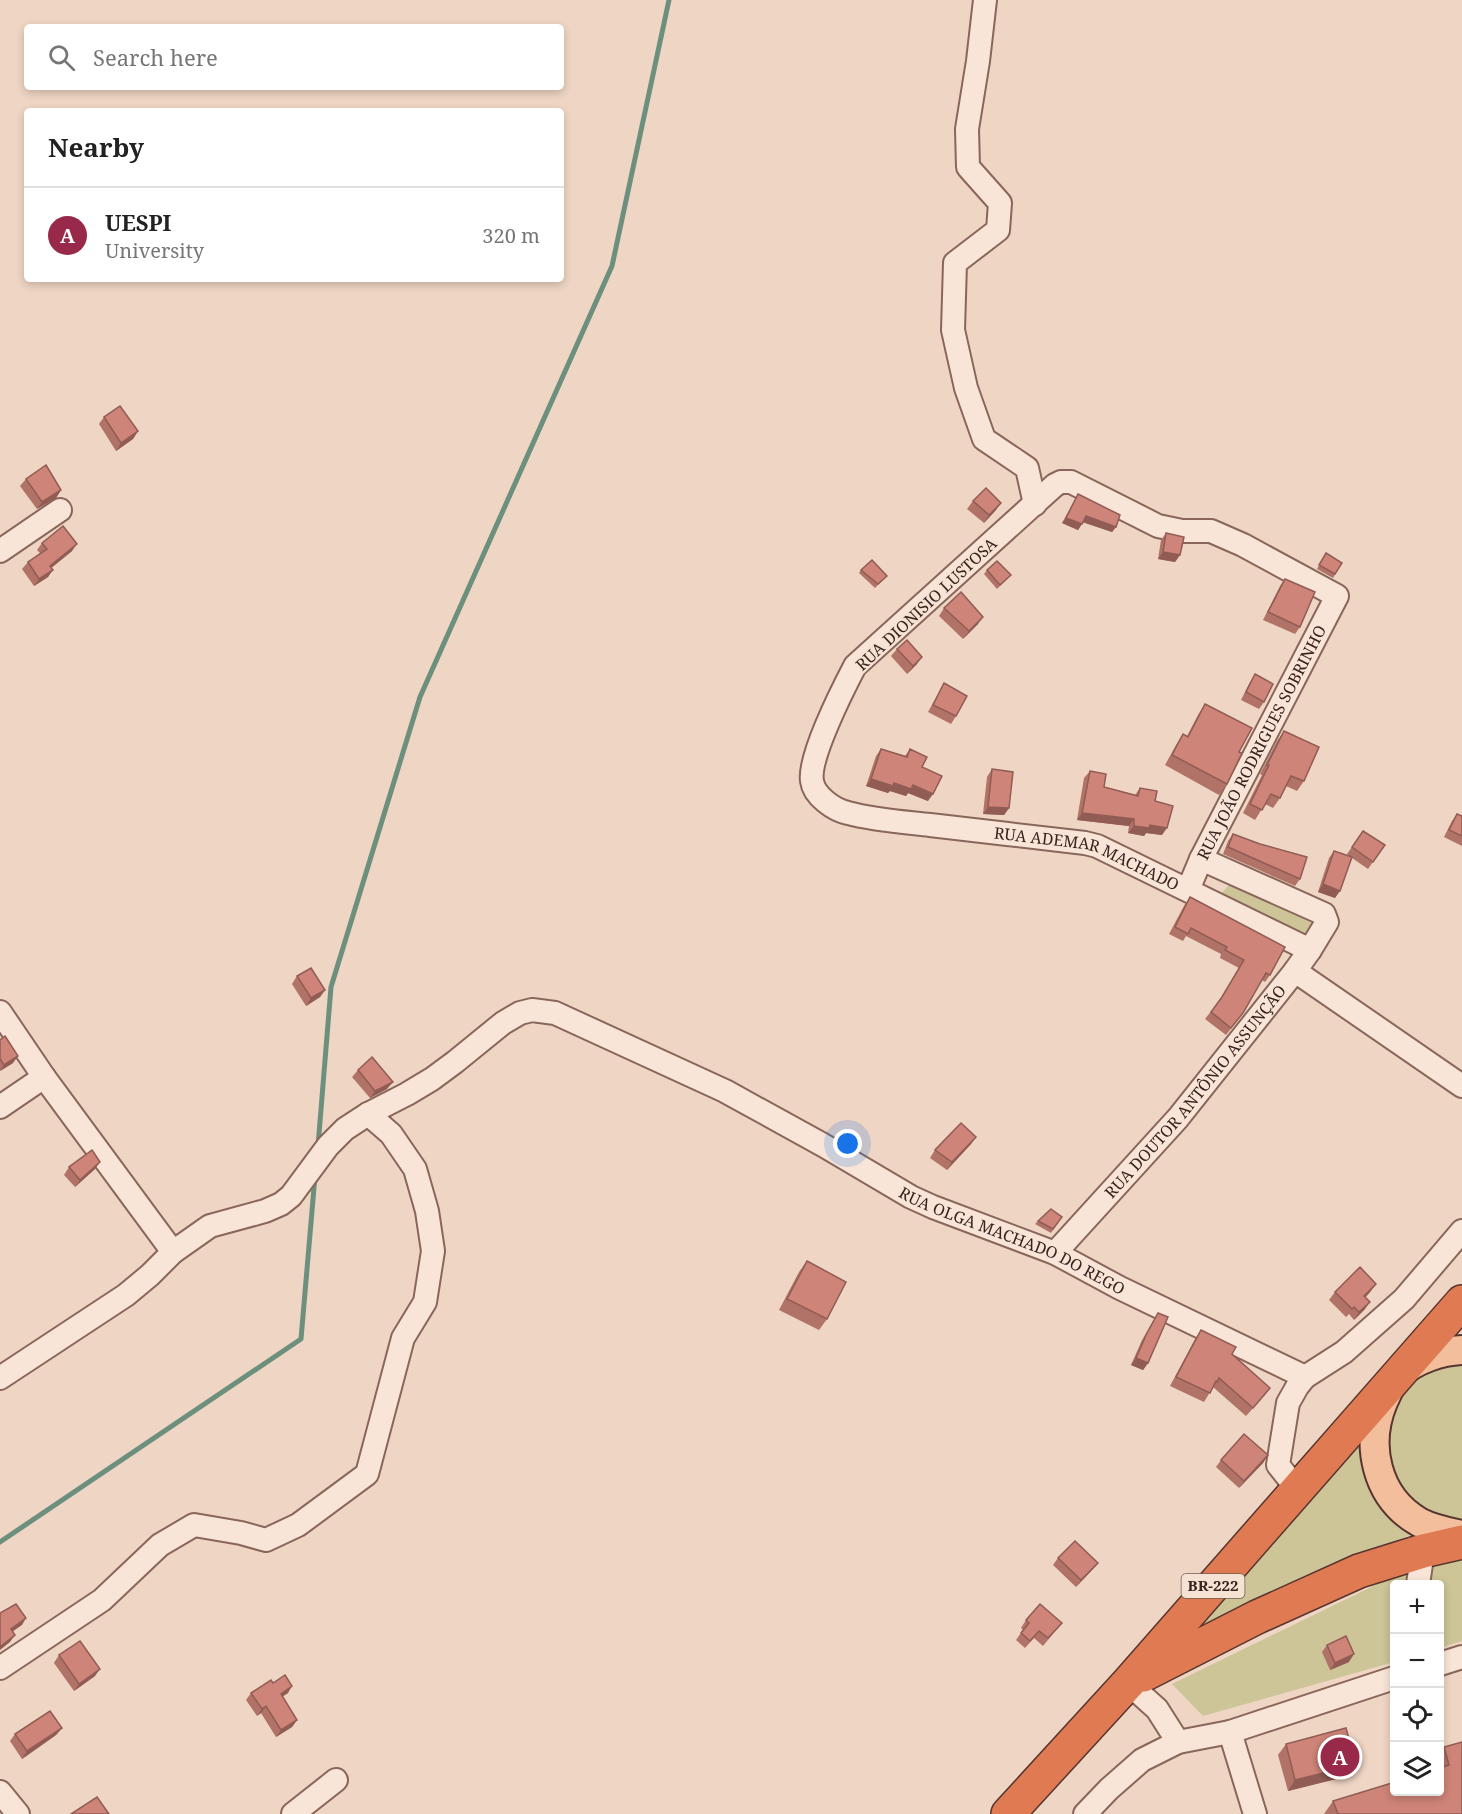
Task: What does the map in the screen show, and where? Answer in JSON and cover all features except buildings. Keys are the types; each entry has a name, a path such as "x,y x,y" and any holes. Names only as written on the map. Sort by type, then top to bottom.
{"highway":[{"path":"1398,1375 1462,1302"},
{"name":"BR-222","path":"1008,1814 1128,1683 1398,1375"},
{"path":"1128,1683 1257,1617 1359,1571 1423,1551 1462,1542"}],"main road":[{"name":"BR-222","path":"1462,1350 1448,1350 1422,1360 1398,1375 1377,1417 1373,1441 1376,1464 1385,1487 1399,1506 1418,1521 1439,1531 1462,1535"}],"street":[{"path":"985,0 967,129 968,167 1000,203 998,230 955,263 953,330 966,388 984,439 1027,468 1035,504"},
{"name":"RUA DIONISIO LUSTOSA","path":"846,813 830,805 819,795 812,783 812,763 841,692 855,666 1055,485 1067,482 1074,484 1158,525 1182,531 1211,531 1243,545 1336,596"},
{"path":"0,551 60,510"},
{"name":"RUA JOÃO RODRIGUES SOBRINHO","path":"1188,890 1201,860 1336,596"},
{"name":"RUA ADEMAR MACHADO","path":"846,813 1097,846 1310,950"},
{"name":"RUA DOUTOR ANTÔNIO ASSUNÇÃO","path":"1055,1253 1178,1118 1295,971 1327,922 1324,914 1201,860"},
{"path":"1295,971 1462,1086"},
{"name":"RUA OLGA MACHADO DO REGO","path":"0,1378 126,1295 173,1252 210,1226 265,1211 280,1204 291,1196 328,1146 345,1129 432,1079 503,1023 520,1013 532,1010 555,1013 725,1091 824,1145 911,1197 1055,1253 1120,1288 1305,1377"},
{"path":"0,1012 44,1077 173,1252"},
{"path":"0,1107 44,1077"},
{"path":"388,1104 398,1142 432,1191 431,1258 436,1286 400,1354 392,1381"},
{"path":"0,1668 102,1600 160,1545 194,1525 266,1540 298,1525 367,1474 403,1338 425,1302 433,1251 427,1210 416,1169 391,1134 368,1114"},
{"path":"1297,1489 1278,1465 1288,1403 1297,1387 1305,1377 1344,1352 1404,1299 1462,1231"},
{"path":"1419,1580 1423,1551"},
{"path":"1444,1663 1462,1657"},
{"path":"1084,1814 1108,1789 1142,1760 1178,1742 1230,1732 1390,1680"},
{"path":"1128,1683 1157,1709 1178,1742"},
{"path":"1230,1732 1255,1814"},
{"path":"293,1814 336,1780"},
{"path":"0,1791 18,1814"}],"shaded area":[{"path":"1230,884 1316,925 1306,943 1219,896"},
{"path":"1462,1361 1462,1524 1429,1513 1414,1504 1396,1481 1389,1465 1386,1448 1391,1414 1409,1385 1427,1372"},
{"path":"1364,1436 1373,1486 1410,1535 1182,1638"},
{"path":"1462,1555 1462,1641 1444,1647 1444,1580 1390,1580 1390,1663 1203,1716 1172,1684 1398,1574"}],"waterway":[{"path":"318,1146 331,987 420,697 612,266 669,0"},
{"path":"0,1542 301,1339 315,1176"}],"place":[{"name":"UESPI","path":"1340,1757"}]}
